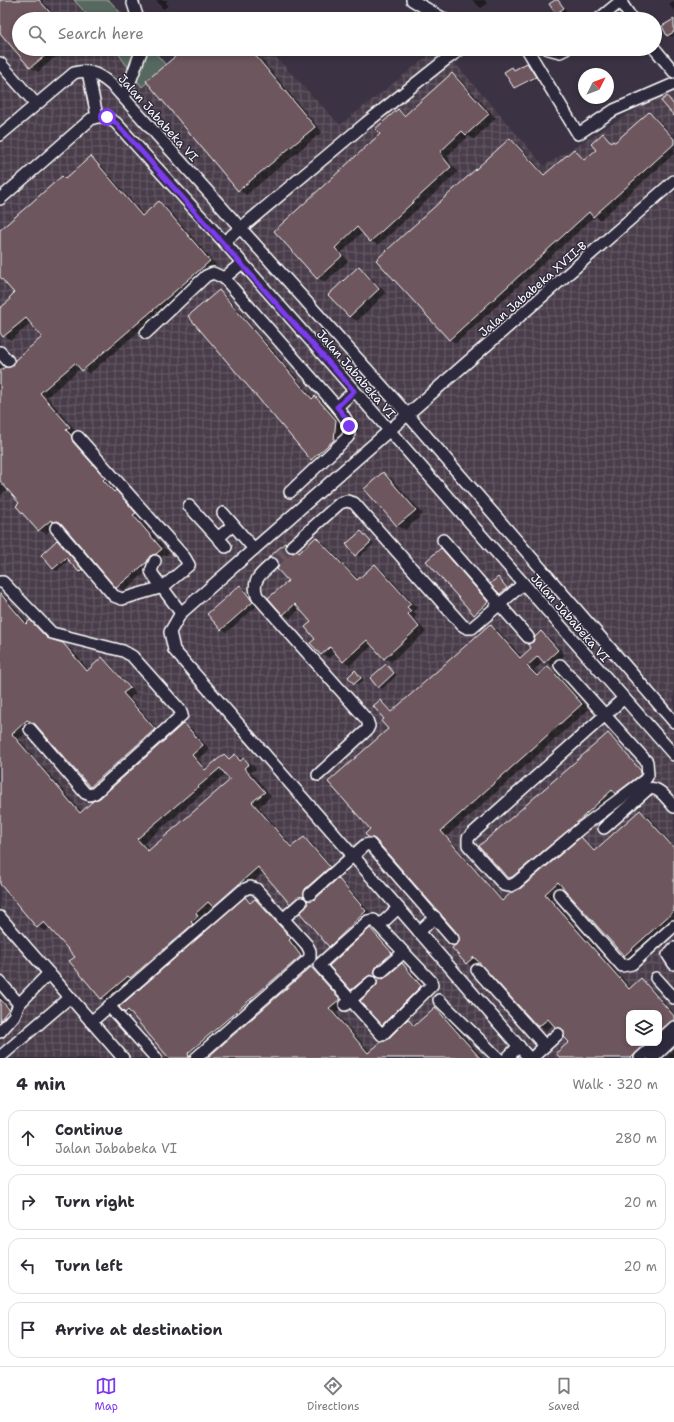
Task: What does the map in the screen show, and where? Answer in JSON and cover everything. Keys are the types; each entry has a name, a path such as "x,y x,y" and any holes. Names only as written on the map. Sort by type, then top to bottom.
{"street":[{"path":"132,0 136,12"},
{"path":"412,0 432,12"},
{"path":"608,12 621,1 628,12"},
{"path":"124,98 139,56"},
{"path":"224,242 366,123 451,56"},
{"path":"531,56 578,134 614,110 674,84"},
{"path":"661,56 674,72"},
{"path":"0,63 36,104"},
{"path":"0,135 74,72 88,72 97,116 91,119 0,199"},
{"name":"Jalan Jababeka VI","path":"88,72 106,80 124,98 408,415 673,720"},
{"name":"Jalan Jababeka VI","path":"97,116 107,117 116,123 224,242 522,584 674,755"},
{"name":"Jalan Jababeka XVII-B","path":"180,613 674,182"},
{"path":"224,278 242,263"},
{"path":"146,333 206,276 213,273 224,278 347,419 349,426 348,436 290,492"},
{"path":"0,352 8,361"},
{"path":"337,407 354,391"},
{"path":"56,528 118,598 131,598 163,587 188,568 188,563 78,437"},
{"path":"292,546 340,503 347,501 354,503 466,628 472,628 522,584"},
{"path":"189,506 226,547"},
{"path":"223,513 254,549"},
{"path":"218,538 233,525"},
{"path":"443,540 528,637"},
{"path":"155,561 151,571 180,613 170,632 174,650 519,1046 531,1058 558,1034"},
{"path":"272,564 257,578 254,584 257,596 367,720 369,726 367,730 318,775"},
{"path":"0,582 3,582 52,633 123,651 132,656 180,710 182,715 95,793 90,795 85,793 30,729"},
{"path":"560,665 604,716 647,762 648,774 645,780 581,828 516,883 510,886 504,884 468,845 468,838 604,716 624,698"},
{"path":"604,828 648,789 653,788 658,790 674,807"},
{"path":"310,894 365,845 370,844 453,939"},
{"path":"92,1022 108,1006 243,890 250,887 256,889 307,945 310,951 310,958 196,1058"},
{"path":"559,894 622,966 632,964 674,926"},
{"path":"283,919 301,903"},
{"path":"379,926 398,908"},
{"path":"419,932 435,917"},
{"path":"1,919 123,1058"},
{"path":"374,920 403,953 431,981 432,985 382,1036 347,1003 319,965 368,921 374,920"},
{"path":"674,948 668,955 674,964"},
{"path":"381,972 403,953"},
{"path":"477,970 545,1046"},
{"path":"0,1032 14,1016 19,1004 49,973"},
{"path":"656,978 674,998"},
{"path":"0,982 19,1004"},
{"path":"347,1003 370,982"},
{"path":"0,1057 70,997"},
{"path":"439,1000 498,1058"},
{"path":"108,1006 156,1058"},
{"path":"662,1038 674,1027"},
{"path":"653,1058 674,1038"},
{"path":"507,1058 519,1046"},
{"path":"640,1058 654,1046"}],"shaded area":[{"path":"0,0 74,0 85,12 12,12 12,56 120,56 142,87 176,56 275,56 340,125 428,56 449,56 544,166 664,92 674,88 674,1058 0,1058"}],"green space":[{"path":"74,0 109,0 120,12 85,12"},
{"path":"120,56 158,56 166,65 142,87"}],"building":[{"path":"0,0 39,0 50,12 12,12 12,47 0,33"},
{"path":"555,0 558,0 564,8 559,12 555,12 549,4"},
{"path":"674,19 674,32 667,36 662,26"},
{"path":"20,56 45,56 30,68"},
{"path":"176,56 256,56 315,127 238,191 146,81"},
{"path":"527,63 536,77 514,88 504,72 512,67 514,70"},
{"path":"452,73 489,114 466,135 462,131 441,151 442,156 451,167 370,242 357,227 335,248 342,256 317,279 274,231 380,134 375,129 398,109 404,116"},
{"path":"667,96 674,105 674,116 661,101"},
{"path":"649,112 674,139 674,144 593,217 589,212 449,340 376,260 510,138 544,175 574,149 584,160 596,150 591,144 603,133 610,141 615,142"},
{"path":"91,156 142,216 159,201 210,261 82,371 75,363 40,393 70,427 66,430 71,435 73,442 105,478 103,480 114,492 116,490 136,513 133,515 162,549 156,554 150,556 147,562 116,588 61,523 58,521 52,522 51,520 38,531 16,506 19,503 0,481 0,371 5,367 12,366 15,360 42,337 26,318 3,337 0,333 0,308 10,300 9,298 14,293 0,277 0,230 62,176 65,179"},
{"path":"359,266 379,289 349,317 328,295"},
{"path":"219,290 312,399 315,396 336,420 334,440 311,460 188,316"},
{"path":"383,472 416,510 397,526 364,489"},
{"path":"361,531 371,542 355,556 346,544"},
{"path":"316,537 357,580 375,564 411,604 407,607 411,611 408,614 419,627 384,659 367,640 343,662 330,647 321,655 310,643 315,639 305,627 311,622 295,604 283,615 268,598 288,581 277,569 279,566 277,560 274,557 268,558 286,542 285,547 287,551 293,553 297,551 299,553"},
{"path":"57,540 82,569 79,572 66,558 53,569 41,555"},
{"path":"441,548 488,602 474,615 426,561"},
{"path":"498,577 507,588 500,594 490,584"},
{"path":"240,585 253,602 221,630 207,614"},
{"path":"0,593 26,624 30,620 47,638 63,643 87,671 102,657 130,688 123,693 155,729 90,787 35,724 27,720 12,734 80,813 93,801 100,798 184,723 203,745 192,755 205,770 224,754 229,759 235,754 240,761 244,758 249,764 244,768 265,792 252,802 291,847 304,837 330,867 305,889 304,897 297,898 290,904 258,867 213,907 208,902 196,913 198,916 191,922 193,924 130,978 128,976 101,999 69,961 75,957 44,922 37,928 0,884","holes":["220,768 230,780 148,851 137,839"]},
{"path":"490,624 520,658 531,648 528,644 533,642 535,637 541,631 558,650 544,663 538,656 527,666 537,676 548,666 582,704 441,831 502,901 512,892 521,888 581,837 594,851 640,810 674,848 674,911 624,956 558,882 545,894 629,989 641,978 674,1016 674,1020 662,1029 662,1010 626,1010 626,1046 643,1046 631,1058 560,1058 556,1053 569,1042 564,1037 563,1030 556,1028 548,1019 538,1027 474,957 466,964 452,948 459,942 458,934 375,839 368,837 365,834 370,829 328,782 388,729 381,721 384,719 373,706 380,700 391,712"},
{"path":"386,664 394,673 378,688 370,678"},
{"path":"355,670 361,678 354,684 348,677"},
{"path":"608,733 641,771 640,775 615,794 612,790 572,827 512,877 508,878 479,846"},
{"path":"338,878 366,911 329,947 300,913 307,906 307,900 315,899"},
{"path":"245,897 250,903 255,899 291,938 289,940 301,956 188,1053 189,1058 169,1058 128,1010 125,1013 119,1007"},
{"path":"370,928 392,953 376,967 374,973 376,977 370,975 351,990 329,966"},
{"path":"402,963 421,986 382,1025 360,1001 377,985 376,977 382,979 385,978"},
{"path":"311,967 340,999 329,1008 368,1053 381,1042 387,1040 408,1019 414,1026 435,1007 480,1058 207,1058"},
{"path":"0,999 9,1009 0,1021"}],"tunnel":[{"path":"272,564 292,546"}],"route":[{"path":"107,117 116,123 224,242 354,391 337,407 347,419 349,426"}]}
